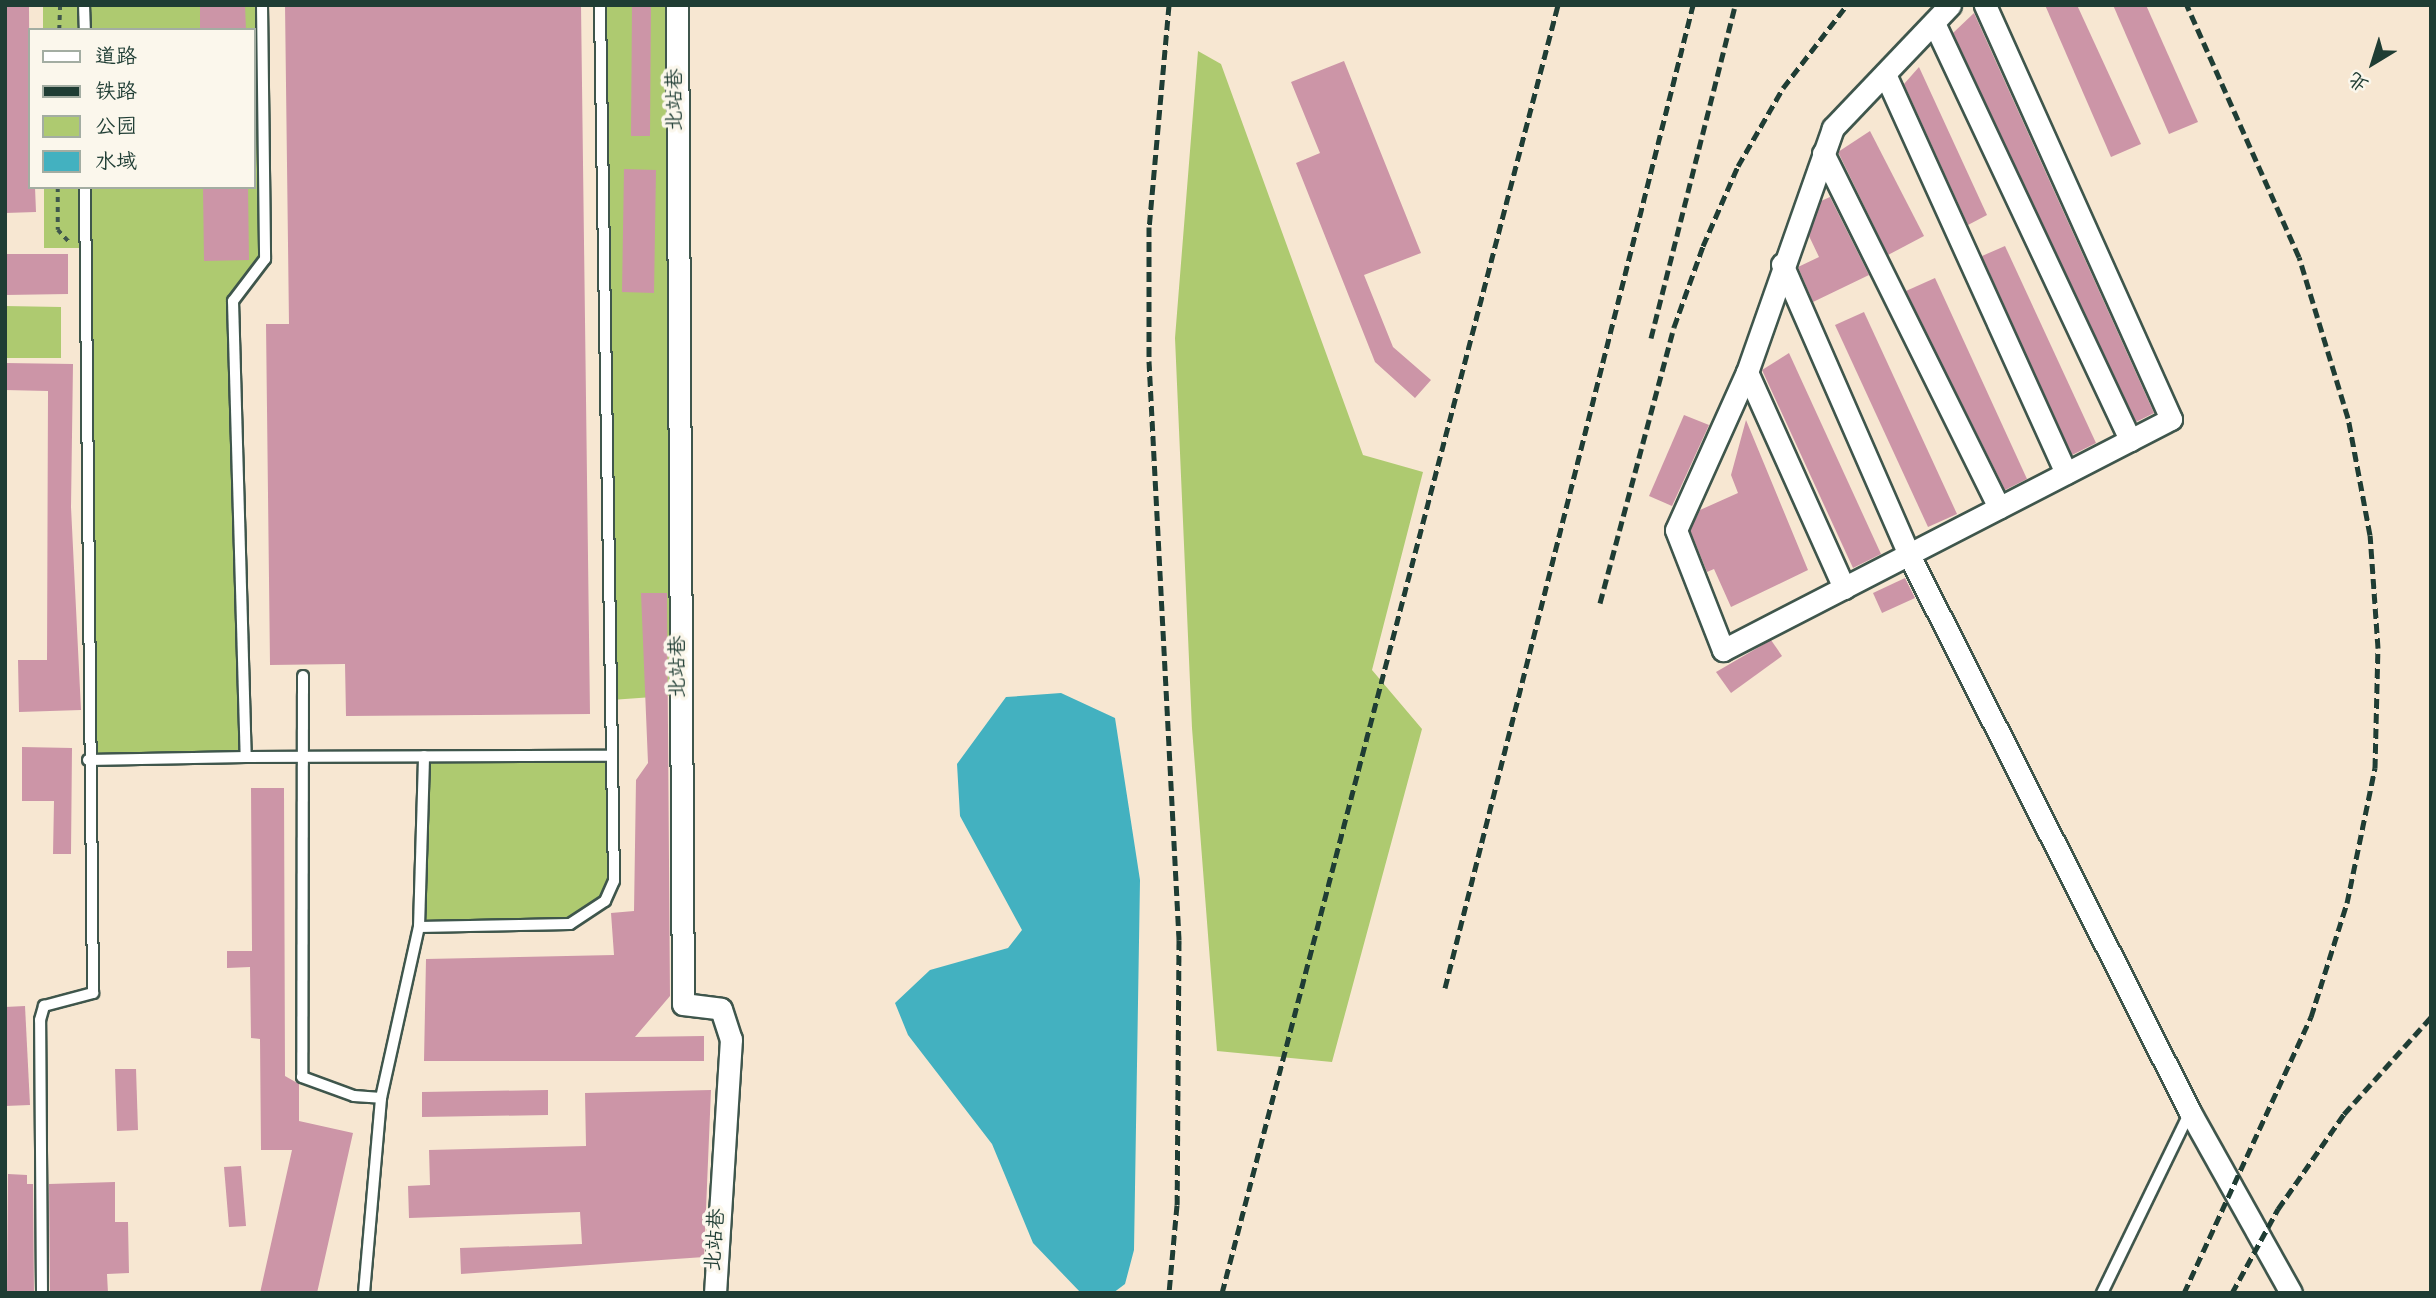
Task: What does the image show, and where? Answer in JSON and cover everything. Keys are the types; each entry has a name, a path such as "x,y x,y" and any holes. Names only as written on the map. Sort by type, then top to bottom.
{"street":[{"name":"北站巷","path":"677,5 683,1003 721,1009 731,1039 715,1293"},
{"path":"1950,5 1833,128 1782,264 1747,373 1676,530 1723,650 2171,419 1984,5"},
{"path":"1934,23 2130,440"},
{"path":"1885,74 2066,473"},
{"path":"1823,153 1998,508"},
{"path":"1782,264 1909,555 2190,1112 2291,1293"},
{"path":"1747,373 1844,588"}],"lane":[{"path":"84,5 85,28"},
{"path":"246,757 233,301 265,259 262,5"},
{"path":"419,927 570,924 605,901 614,881 600,5"},
{"path":"42,1293 40,1020 44,1006 93,993 88,760 85,189"},
{"path":"303,676 302,1077 354,1096 381,1098"},
{"path":"364,1293 381,1098 419,927 424,757"},
{"path":"88,760 612,757"},
{"path":"2102,1293 2190,1112"}],"path":[{"path":"59,28 60,5"},
{"path":"58,189 58,230 66,244 86,243"}],"green space":[{"path":"43,5 262,5 265,259 233,302 246,757 88,760 85,248 44,248 44,189 256,189 256,28 43,28"},
{"path":"600,5 677,5 681,695 611,700"},
{"path":"1198,51 1221,64 1363,455 1423,472 1372,670 1422,729 1332,1062 1217,1051 1192,728 1175,338"},
{"path":"5,306 61,307 61,358 5,358"},
{"path":"424,756 612,756 614,877 605,901 570,924 419,927"}],"water":[{"path":"1061,693 1115,718 1140,880 1134,1250 1125,1284 1113,1293 1081,1293 1033,1243 992,1144 908,1035 895,1003 930,970 1008,948 1022,930 960,816 957,764 1006,697"}],"building":[{"path":"5,5 29,5 28,189 35,189 36,212 5,213"},
{"path":"200,5 245,5 246,28 200,28"},
{"path":"285,5 581,5 590,714 346,716 345,664 270,665 266,324 289,324"},
{"path":"632,5 651,5 650,136 631,136"},
{"path":"2045,5 2077,5 2141,144 2111,157"},
{"path":"2113,5 2146,5 2198,122 2169,134"},
{"path":"1974,13 2154,413 2136,422 1953,33"},
{"path":"1344,61 1421,253 1364,275 1393,347 1431,380 1415,398 1375,362 1296,163 1320,153 1291,82"},
{"path":"1919,67 1987,215 1968,225 1904,84"},
{"path":"1870,131 1924,236 1888,255 1838,152"},
{"path":"624,169 656,170 654,293 622,292"},
{"path":"203,189 248,189 249,260 204,261"},
{"path":"1830,197 1869,275 1813,302 1798,267 1819,257 1809,236 1821,201"},
{"path":"2005,246 2096,443 2072,455 1982,256"},
{"path":"5,254 68,254 68,294 5,295"},
{"path":"1935,278 2027,479 2005,490 1906,291"},
{"path":"1864,312 1957,514 1928,527 1835,325"},
{"path":"1789,353 1881,554 1853,568 1762,370"},
{"path":"5,363 73,364 71,507 81,710 19,712 18,660 47,660 48,391 5,390"},
{"path":"1684,415 1709,425 1672,506 1649,496"},
{"path":"1746,420 1808,570 1731,607 1714,569 1707,572 1690,530 1700,510 1738,493 1731,475"},
{"path":"1905,578 1915,598 1882,613 1873,593"},
{"path":"641,593 667,593 670,996 635,1037 704,1036 704,1061 424,1061 426,959 614,955 611,913 634,911 636,780 648,763"},
{"path":"1771,640 1782,656 1731,693 1716,672"},
{"path":"22,747 72,748 71,854 53,854 54,801 22,801"},
{"path":"251,788 284,788 285,1076 299,1084 299,1121 353,1133 317,1293 260,1293 292,1150 261,1150 260,1039 251,1038 250,967 227,968 227,951 252,951"},
{"path":"25,1006 30,1105 5,1106 5,1007"},
{"path":"115,1069 136,1069 138,1130 117,1131"},
{"path":"548,1090 548,1115 422,1117 422,1092"},
{"path":"711,1090 704,1257 461,1274 460,1248 582,1244 580,1212 409,1218 408,1186 430,1185 429,1150 586,1146 585,1093"},
{"path":"241,1166 246,1226 229,1227 224,1167"},
{"path":"8,1174 27,1175 27,1184 33,1184 34,1293 7,1293"},
{"path":"115,1182 115,1222 128,1222 129,1273 107,1274 108,1293 50,1293 49,1184"}],"railway":[{"path":"1169,5 1149,227 1149,361 1179,940 1177,1205 1169,1293"},
{"path":"1222,1293 1558,5"},
{"path":"1445,988 1693,5"},
{"path":"1651,338 1735,5"},
{"path":"1600,603 1674,327 1703,246 1738,166 1783,88 1847,5"},
{"path":"2184,1293 2311,1017 2347,903 2375,768 2378,648 2370,535 2348,418 2299,257 2187,5"},
{"path":"2232,1293 2278,1209 2344,1114 2431,1017"}]}
